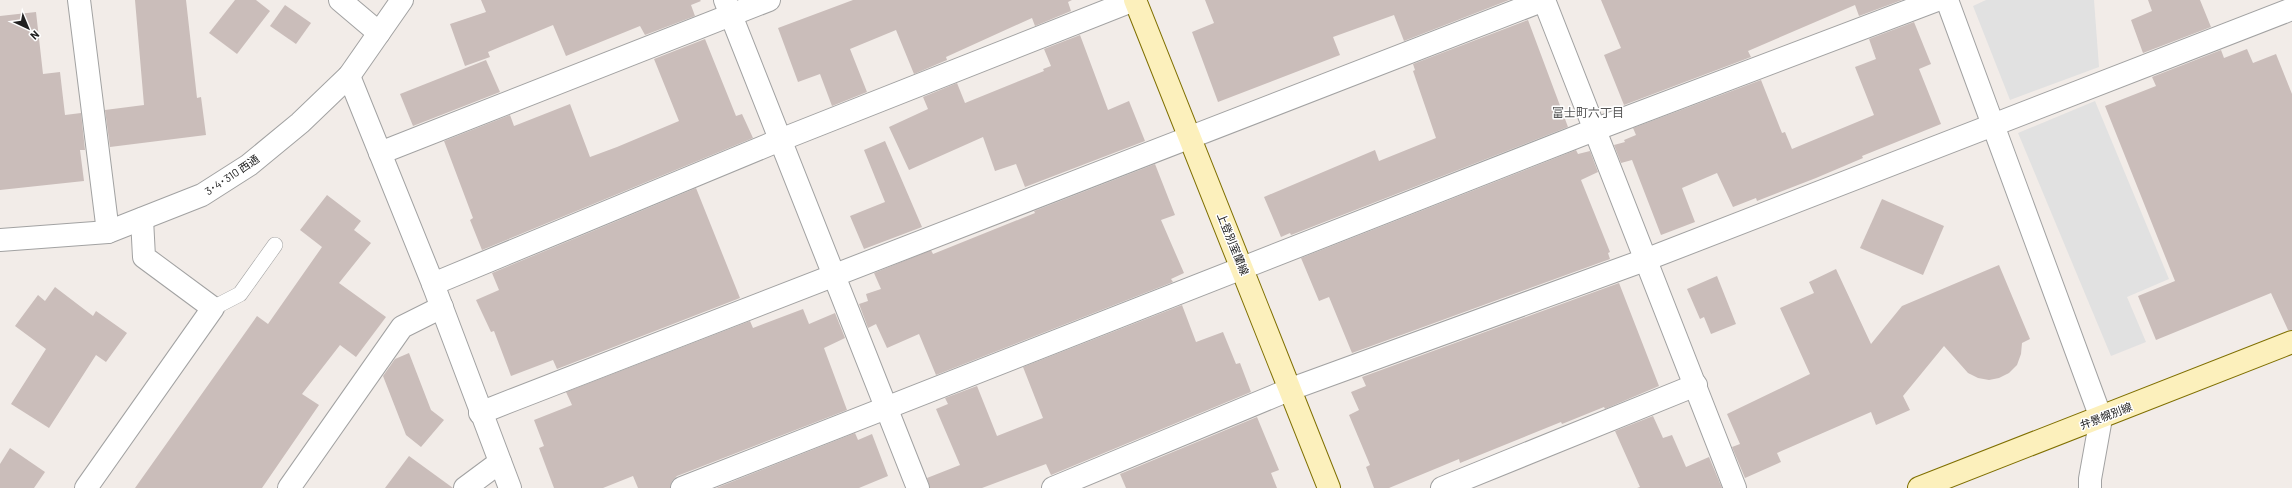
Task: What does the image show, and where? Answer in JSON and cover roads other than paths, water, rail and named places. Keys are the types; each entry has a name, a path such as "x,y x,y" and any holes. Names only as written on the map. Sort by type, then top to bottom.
{"main road":[{"name":"上登別室蘭線","path":"1135,0 1291,389 1329,488"},
{"name":"弁景幌別線","path":"1919,488 2292,342"}],"street":[{"path":"79,0 108,232"},
{"path":"340,0 380,34"},
{"name":"3･4･310 西通","path":"0,240 108,232 202,195 249,165 300,123 349,76 380,34 402,0"},
{"path":"380,153 728,8 769,0"},
{"path":"433,284 780,140 1135,0"},
{"path":"480,413 833,274 1190,138 1544,0 1645,260 1696,385 1735,488"},
{"path":"682,488 1594,130 1937,0"},
{"path":"1947,0 2101,418 2090,479 2090,488"},
{"path":"728,8 918,488"},
{"path":"1053,488 1291,389 1645,260 1994,125 2290,14"},
{"path":"349,76 442,307 480,413 510,488"},
{"path":"86,488 213,308 144,257 142,219"},
{"path":"289,488 402,327 442,307"},
{"path":"1442,488 1696,385"},
{"path":"465,488 500,462"}],"lane":[{"path":"213,308 240,294 275,245"}],"district":[{"name":"富士町六丁目","path":"1588,113"}]}
